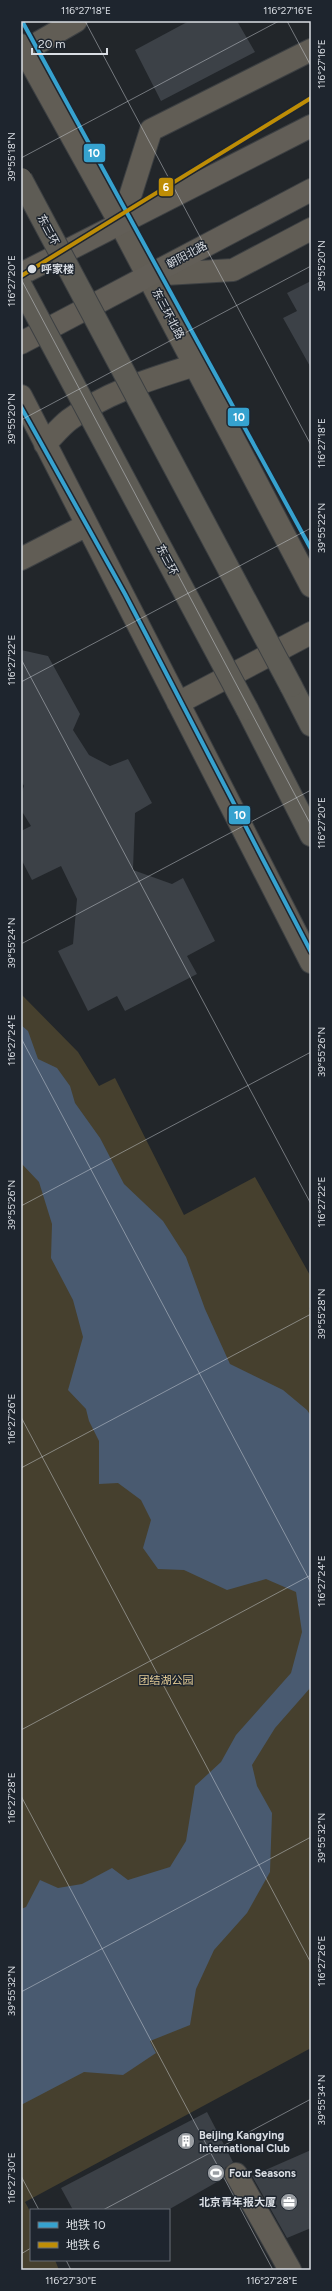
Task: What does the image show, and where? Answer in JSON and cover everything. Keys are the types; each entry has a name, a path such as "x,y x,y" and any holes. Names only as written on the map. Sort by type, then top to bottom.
{"highway":[{"name":"东三环","path":"21,179 311,725"},
{"name":"东三环","path":"21,286 246,709 311,835"}],"main road":[{"path":"21,274 121,225 311,126"},
{"name":"朝阳北路","path":"21,343 311,190"}],"street":[{"path":"22,48 76,21"},
{"name":"东三环北路","path":"22,48 148,275 311,586"},
{"path":"121,225 151,130 311,50"},
{"path":"148,275 233,270 311,229"},
{"path":"45,444 69,420 106,397 153,378 195,365"},
{"path":"21,396 311,962"},
{"path":"21,559 86,525"},
{"path":"178,703 311,633"},
{"path":"236,2174 290,2270"}],"green space":[{"name":"团结湖公园","path":"21,994 78,1052 99,1086 115,1078 184,1215 255,1177 311,1277 311,1307 309,1308 311,1312 311,2048 25,2202 30,2211 30,2261 55,2261 59,2270 21,2270"}],"water":[{"path":"21,1025 28,1031 38,1059 57,1068 70,1086 75,1103 100,1138 124,1184 163,1221 186,1257 205,1309 230,1364 283,1390 307,1410 311,1416 311,1687 275,1728 252,1765 257,1786 272,1813 270,1872 247,1913 214,1950 196,1989 190,2025 150,2041 156,2053 123,2075 84,2072 21,2105 21,1909 26,1907 40,1880 58,1888 82,1884 112,1868 128,1880 170,1867 186,1841 195,1786 221,1762 236,1735 291,1673 302,1632 296,1592 266,1579 227,1590 184,1570 158,1569 143,1548 151,1520 141,1500 118,1483 99,1484 99,1441 89,1421 86,1409 68,1390 83,1337 73,1300 51,1258 52,1224 39,1182 21,1163"}],"building":[{"path":"189,21 237,21 255,52 161,101 135,50"},
{"path":"311,281 311,368 283,318 297,311 287,293"},
{"path":"21,650 48,656 80,714 73,730 89,755 110,766 128,759 152,803 135,813 133,870 172,884 183,878 215,941 187,956 197,974 125,1011 117,996 88,1011 58,951 73,944 77,899 61,866 32,880 21,859 21,831 31,826 21,810 21,794 24,786 21,780"},
{"name":"Beijing Kangying International Club","path":"207,2112 233,2162 225,2168 224,2178 170,2209 72,2209 61,2188"},
{"name":"北京青年报大厦","path":"311,2150 311,2228 287,2238 252,2176"}],"metro line":[{"name":"10","path":"22,21 311,549"},
{"name":"6","path":"21,276 311,98"},
{"name":"10","path":"21,407 125,594 311,952"}],"place":[{"name":"呼家楼","path":"32,269"},
{"name":"Beijing Kangying International Club","path":"186,2141"},
{"name":"Four Seasons","path":"216,2173"},
{"name":"北京青年报大厦","path":"289,2202"}]}
